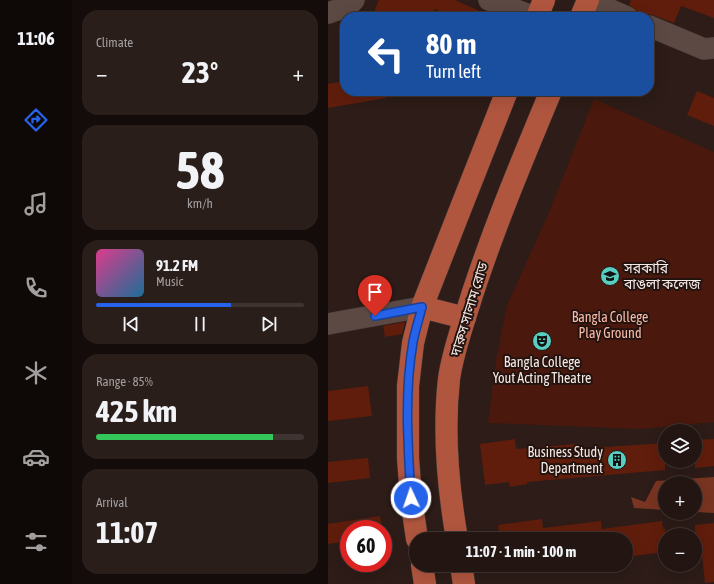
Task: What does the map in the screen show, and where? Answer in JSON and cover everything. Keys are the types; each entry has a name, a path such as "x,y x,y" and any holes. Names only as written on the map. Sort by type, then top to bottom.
{"main road":[{"path":"538,12 544,0"},
{"path":"583,12 588,0"},
{"path":"416,532 411,498 408,458 408,386 413,342 422,307 505,96"},
{"name":"দারুস সালাম রোড","path":"456,532 448,460 446,414 450,378 459,336 491,240 549,96"},
{"path":"422,307 465,318"},
{"path":"423,572 425,584"},
{"path":"462,572 464,584"}],"street":[{"path":"328,13 348,6 354,0"},
{"path":"489,0 522,12"},
{"path":"588,0 616,12"},
{"path":"654,28 704,49 714,48"},
{"path":"328,324 422,307"}],"green space":[{"name":"Bangla College Play Ground","path":"594,99 714,152 714,422 693,424 658,424 658,427 640,429 488,423 496,360 507,305 547,217"}],"shaded area":[{"path":"714,477 714,513 702,512 702,478"},
{"path":"656,481 658,481 658,510 634,508 631,497 645,502"}],"building":[{"path":"379,0 455,0 482,12 442,12 435,9 434,12 374,12"},
{"path":"631,0 714,0 714,18 681,6 674,23 654,15 654,12 637,12 629,5"},
{"path":"340,82 340,96 386,96 386,98 328,108 328,84"},
{"path":"697,91 714,98 714,126 687,115"},
{"path":"405,322 402,334 385,337 383,326"},
{"path":"368,386 372,416 328,421 328,391"},
{"path":"515,439 516,449 576,444 576,449 658,443 658,468 665,468 665,470 527,482 527,484 510,487 509,482 485,485 480,444"},
{"path":"714,439 714,466 702,467 702,440"},
{"path":"368,458 370,478 328,483 328,462"},
{"path":"380,516 381,520 354,520"},
{"path":"542,519 543,528 601,521 602,529 662,521 663,528 658,528 658,553 633,556 633,532 499,532 498,525"},
{"path":"340,522 340,542 328,544 328,524"},
{"path":"714,523 714,582 705,583 702,555 702,528 695,528 695,525"}],"place":[{"name":"সরকারি বাঙলা কলেজ","path":"610,276"},
{"name":"Bangla College Yout Acting Theatre","path":"542,341"},
{"name":"Business Study Department","path":"617,460"}],"route":[{"path":"375,316 422,307 413,342 408,386 408,458 411,498"}]}
